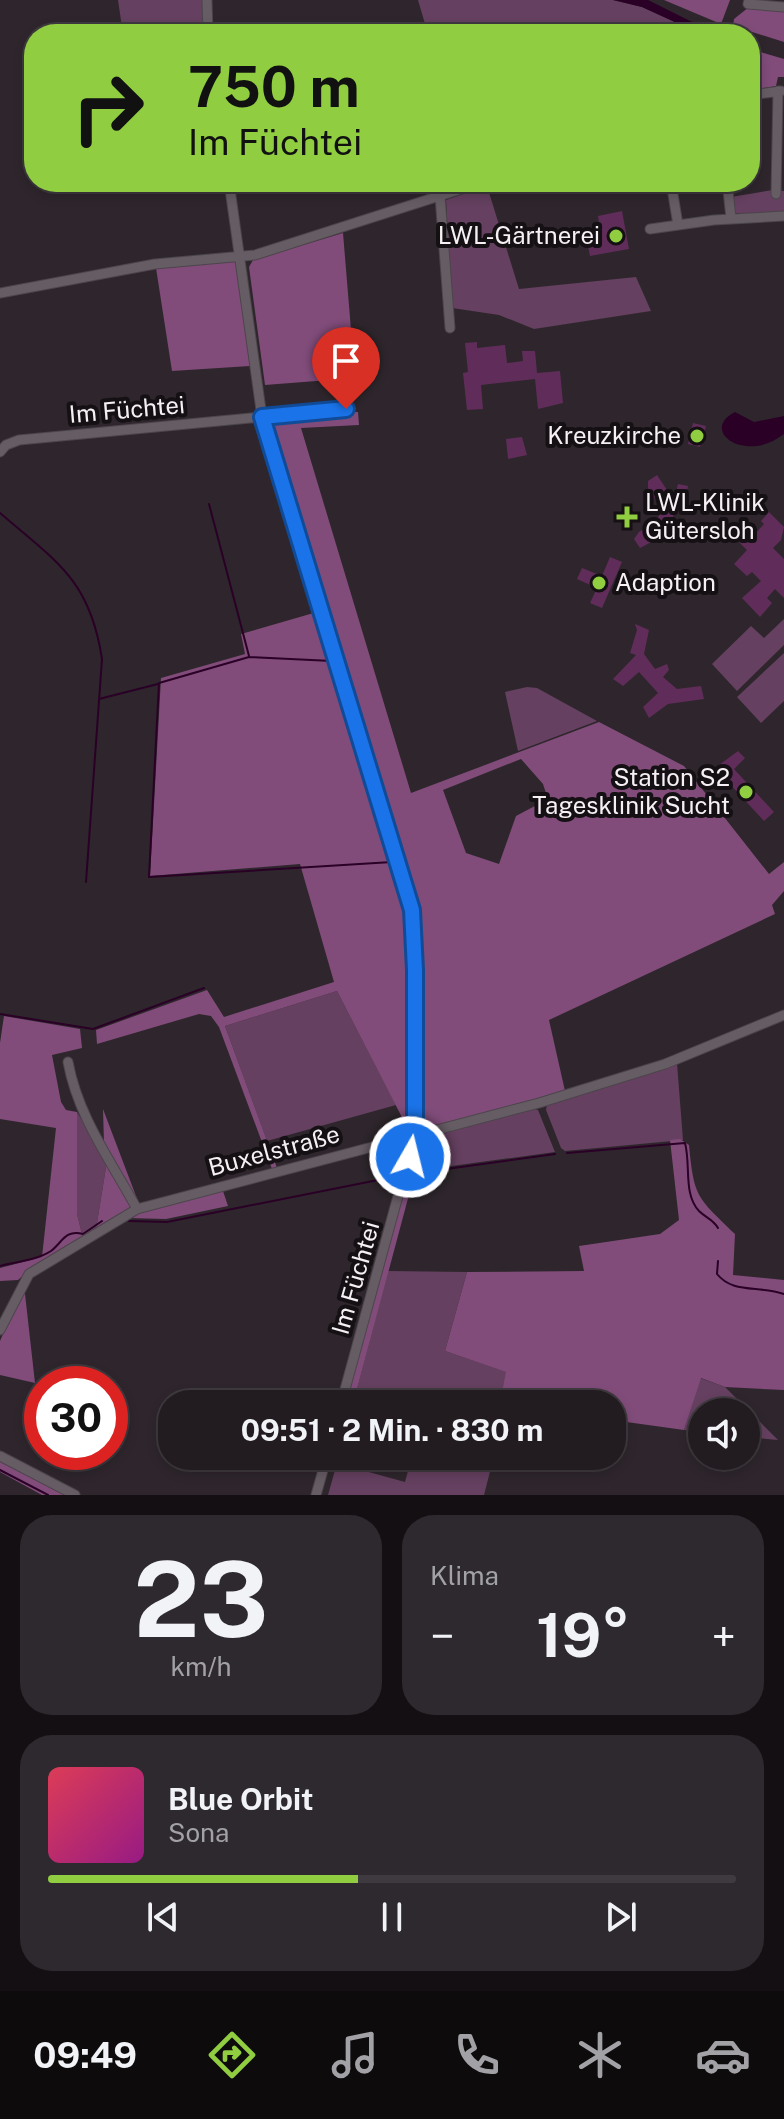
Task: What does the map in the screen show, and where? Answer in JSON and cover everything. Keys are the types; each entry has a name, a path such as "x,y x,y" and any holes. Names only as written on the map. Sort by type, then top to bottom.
{"street":[{"path":"207,0 208,24"},
{"path":"749,0 748,4 762,2 784,7"},
{"path":"760,94 781,91 776,194"},
{"name":"Im Füchtei","path":"230,192 262,417 412,910 415,1134 345,1390"},
{"path":"0,293 155,264 240,257 452,192"},
{"path":"673,192 678,225"},
{"path":"728,192 731,218"},
{"path":"440,196 450,328"},
{"path":"650,229 731,218 784,216"},
{"name":"Im Füchtei","path":"0,452 6,445 19,440 346,409"},
{"name":"Buxelstraße","path":"0,1330 29,1274 137,1209 539,1103 665,1064 764,1026 784,1015"},
{"path":"68,1062 73,1090 83,1116 137,1209"},
{"path":"0,1456 75,1495"},
{"path":"316,1495 323,1470"}],"shaded area":[{"path":"118,0 203,0 204,24 122,24"},
{"path":"418,0 613,0 642,7 679,24 650,24 425,24"},
{"path":"613,0 648,0 699,24 679,24 642,7"},
{"path":"664,0 730,0 721,24"},
{"path":"749,7 784,10 784,42 760,34 760,24 733,24 734,19"},
{"path":"760,52 784,59 784,77 778,77 776,86 760,88"},
{"path":"784,191 784,213 735,213 731,197"},
{"path":"469,192 489,192 519,289 636,277 651,311 534,329 499,315 452,308 446,200"},
{"path":"343,233 355,378 265,385 249,267 253,260"},
{"path":"236,261 250,366 172,371 156,268"},
{"path":"358,412 359,425 301,428 411,793 599,722 684,766 769,874 784,862 784,891 772,905 775,914 549,1020 565,1091 427,1128 422,1123 421,971 416,910 272,419","holes":["521,759 543,784 548,799 516,816 499,864 466,853 443,790"]},
{"path":"735,412 754,422 784,416 784,434 769,443 754,446 731,441 724,435 722,427 725,419"},
{"path":"317,612 409,911 413,1129 409,1131 337,991 225,1026 277,1168 272,1169 219,1027 211,1016 199,1014 97,1044 96,1030 207,990 224,1017 334,982 300,864 150,876 161,678 245,654 241,634"},
{"path":"784,619 784,645 737,691 712,664 751,626 764,638"},
{"path":"784,653 784,701 761,723 737,697"},
{"path":"537,688 597,721 518,751 505,692"},
{"path":"337,991 396,1105 267,1141 225,1026"},
{"path":"4,1016 80,1029 82,1048 52,1055 61,1102 66,1110 77,1112 77,1214 83,1238 18,1280 0,1281 0,1268 42,1257 56,1128 0,1119 0,1043"},
{"path":"677,1063 683,1140 565,1151 561,1148 546,1110 547,1104"},
{"path":"532,1108 538,1110 555,1152 415,1171 425,1136"},
{"path":"103,1109 139,1204 104,1144"},
{"path":"77,1112 107,1161 96,1229 83,1238 77,1214"},
{"path":"680,1139 689,1145 693,1176 700,1196 735,1234 733,1275 784,1280 784,1390 725,1387 701,1378 694,1398 688,1398 688,1418 684,1430 626,1422 626,1390 502,1390 506,1372 445,1351 467,1272 584,1271 579,1246 660,1234 679,1220 670,1140"},
{"path":"107,1161 133,1208 96,1229"},
{"path":"414,1176 357,1390 349,1390 408,1177"},
{"path":"222,1188 228,1206 166,1219 128,1218 138,1212"},
{"path":"388,1271 467,1272 445,1351 507,1372 503,1390 357,1390"},
{"path":"24,1285 33,1366 24,1366 24,1380 0,1375 0,1341"},
{"path":"700,1378 725,1387 736,1398 694,1398"},
{"path":"760,1422 778,1440 760,1438"},
{"path":"0,1459 69,1495 42,1495 0,1472"},
{"path":"335,1470 362,1470 405,1482 408,1470 490,1470 484,1495 328,1495"}],"building":[{"path":"622,211 629,249 590,256 585,232 600,229 598,216"},
{"path":"477,342 477,348 505,345 507,363 523,361 522,351 535,351 537,373 560,371 563,403 538,409 535,379 481,385 483,409 467,410 463,373 468,372 465,343"},
{"name":"Kreuzkirche","path":"693,423 706,426 700,447 688,444"},
{"path":"522,437 527,455 508,459 506,439"},
{"path":"657,475 667,490 676,492 678,484 688,486 684,507 681,506 679,513 674,512 669,537 663,536 640,548 634,539 660,514 660,507 648,488 648,481"},
{"path":"769,512 784,527 781,540 773,548 784,559 784,598 775,589 767,598 772,603 760,617 742,598 761,581 752,572 747,576 734,564 747,550 737,540 749,529 754,535"},
{"name":"Adaption","path":"610,557 622,562 602,608 590,603 597,588 577,579 582,568 602,576"},
{"path":"635,624 649,630 644,654 655,669 667,664 669,670 663,677 677,689 701,686 704,699 668,704 649,718 643,707 658,693 639,672 623,686 613,679 636,655 630,653 637,630"},
{"name":"Station S2 Tagesklinik Sucht","path":"738,751 745,758 734,769 774,812 764,821 715,768"}],"waterway":[{"path":"209,504 249,656"},
{"path":"0,513 68,575 89,610 97,632 102,659 86,882"},
{"path":"332,661 249,657 159,683 149,877 392,862"},
{"path":"99,699 158,684"},
{"path":"0,1014 93,1029 204,988"},
{"path":"567,1153 685,1143 689,1188 694,1204 718,1228"},
{"path":"417,1173 555,1154"},
{"path":"129,1221 167,1222 398,1176"},
{"path":"0,1266 45,1254 68,1235 83,1234 102,1221"},
{"path":"718,1261 717,1274 723,1280 738,1287 784,1294"},
{"path":"0,1470 48,1495"}],"place":[{"name":"LWL-Gärtnerei","path":"616,236"},
{"name":"Kreuzkirche","path":"697,436"},
{"name":"LWL-Klinik Gütersloh","path":"627,517"},
{"name":"Adaption","path":"599,583"},
{"name":"Station S2 Tagesklinik Sucht","path":"746,792"}],"route":[{"path":"346,409 262,417 412,910 415,1134 410,1157"}]}
